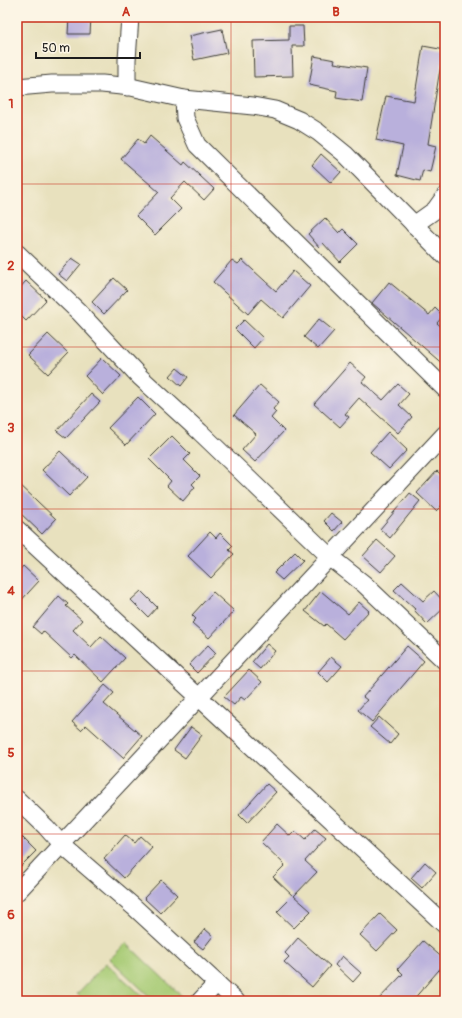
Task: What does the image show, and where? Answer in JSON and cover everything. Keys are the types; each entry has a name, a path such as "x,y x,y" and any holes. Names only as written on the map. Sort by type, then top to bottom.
{"street":[{"path":"127,87 130,17"},
{"path":"17,87 59,84 102,84 127,87 184,98 275,110 299,120 318,132 345,154 445,256"},
{"path":"184,98 185,118 197,145 445,388"},
{"path":"414,226 435,210 445,196"},
{"path":"17,253 79,312 140,377 200,432 330,558 364,584 445,661"},
{"path":"17,892 445,434"},
{"path":"17,529 445,925"},
{"path":"17,799 62,845 134,907 236,1001"},
{"path":"200,1001 217,983"}],"green space":[{"path":"126,943 186,1000 154,1001 110,959"},
{"path":"106,963 148,1001 85,1001 77,994"}],"building":[{"path":"69,17 91,17 90,34 68,34"},
{"path":"289,26 303,26 304,46 292,46 293,76 254,77 253,41 289,40"},
{"path":"222,29 227,53 194,60 189,36"},
{"path":"423,46 445,50 439,75 428,144 436,146 430,172 423,170 420,181 397,175 403,146 376,140 386,96 414,101"},
{"path":"314,56 335,60 334,63 367,68 362,102 336,98 337,91 309,85"},
{"path":"150,136 183,165 185,162 214,189 204,200 185,182 170,198 181,209 155,235 136,216 159,192 121,159 138,139 144,144"},
{"path":"321,154 341,172 331,183 312,165"},
{"path":"325,218 339,233 343,229 358,244 340,262 323,243 319,247 308,234"},
{"path":"72,258 81,264 67,281 58,274"},
{"path":"232,260 238,264 242,260 276,291 293,271 310,286 283,318 261,299 248,314 213,282"},
{"path":"114,278 127,290 104,314 92,302"},
{"path":"26,281 46,300 26,321 17,312 17,291"},
{"path":"389,282 429,315 435,308 443,316 437,323 445,330 445,366 372,303"},
{"path":"319,319 334,331 318,349 304,337"},
{"path":"244,320 263,338 254,348 235,329"},
{"path":"48,334 68,353 48,374 28,355"},
{"path":"102,358 121,376 103,395 85,376"},
{"path":"350,363 366,377 362,382 383,400 398,384 409,394 399,405 412,417 398,433 359,398 345,414 349,417 340,427 314,404"},
{"path":"177,368 188,377 181,386 170,376"},
{"path":"260,385 279,402 273,409 276,412 271,418 284,431 255,462 242,450 256,434 234,415"},
{"path":"91,394 100,402 66,438 57,431"},
{"path":"138,397 155,414 126,445 108,428"},
{"path":"388,432 407,450 389,469 370,452"},
{"path":"172,436 190,454 184,460 200,476 192,484 195,487 183,501 167,486 171,481 149,459"},
{"path":"60,451 87,477 69,496 42,470"},
{"path":"437,471 445,478 445,502 436,511 417,493"},
{"path":"17,482 56,519 42,534 17,510"},
{"path":"410,493 420,501 390,538 380,529"},
{"path":"331,513 342,522 334,531 324,521"},
{"path":"210,532 216,538 220,533 233,546 229,550 234,554 211,578 188,556"},
{"path":"377,540 395,556 381,572 363,556"},
{"path":"295,552 303,560 282,580 274,573"},
{"path":"23,566 39,581 17,605 17,573"},
{"path":"402,582 423,601 434,591 445,603 445,607 427,624 414,610 415,609 394,590"},
{"path":"141,591 157,607 148,617 131,600"},
{"path":"321,591 348,614 359,602 369,611 343,639 326,624 324,626 305,611"},
{"path":"213,592 234,611 209,638 192,623 196,619 192,615"},
{"path":"59,596 68,604 66,606 82,620 73,630 91,647 101,636 125,658 103,682 75,655 72,658 43,631 41,634 33,627"},
{"path":"267,644 275,651 260,669 252,662"},
{"path":"208,645 216,653 197,673 189,665"},
{"path":"407,646 424,661 372,722 358,710 367,700 363,697"},
{"path":"331,657 342,666 328,682 318,672"},
{"path":"249,670 262,682 245,700 241,697 234,705 224,697"},
{"path":"105,685 114,693 104,704 142,736 123,758 86,725 81,730 72,722"},
{"path":"379,717 398,734 390,744 370,727"},
{"path":"191,727 202,735 185,758 174,750"},
{"path":"267,784 276,792 247,823 239,815"},
{"path":"277,824 290,836 295,831 305,840 315,829 326,838 305,861 317,872 294,896 311,911 294,928 277,912 293,896 273,877 285,865 261,842"},
{"path":"17,832 36,851 17,870"},
{"path":"125,835 134,843 140,836 152,847 124,878 104,859"},
{"path":"425,862 436,872 422,888 411,878"},
{"path":"161,880 177,895 160,913 144,898"},
{"path":"380,914 397,930 377,951 360,935"},
{"path":"205,929 213,936 203,949 194,942"},
{"path":"298,938 330,966 312,987 284,962 289,957 285,953"},
{"path":"423,941 445,960 445,963 412,1001 377,1001 403,974 398,969"},
{"path":"342,956 361,973 353,982 335,965"}]}
